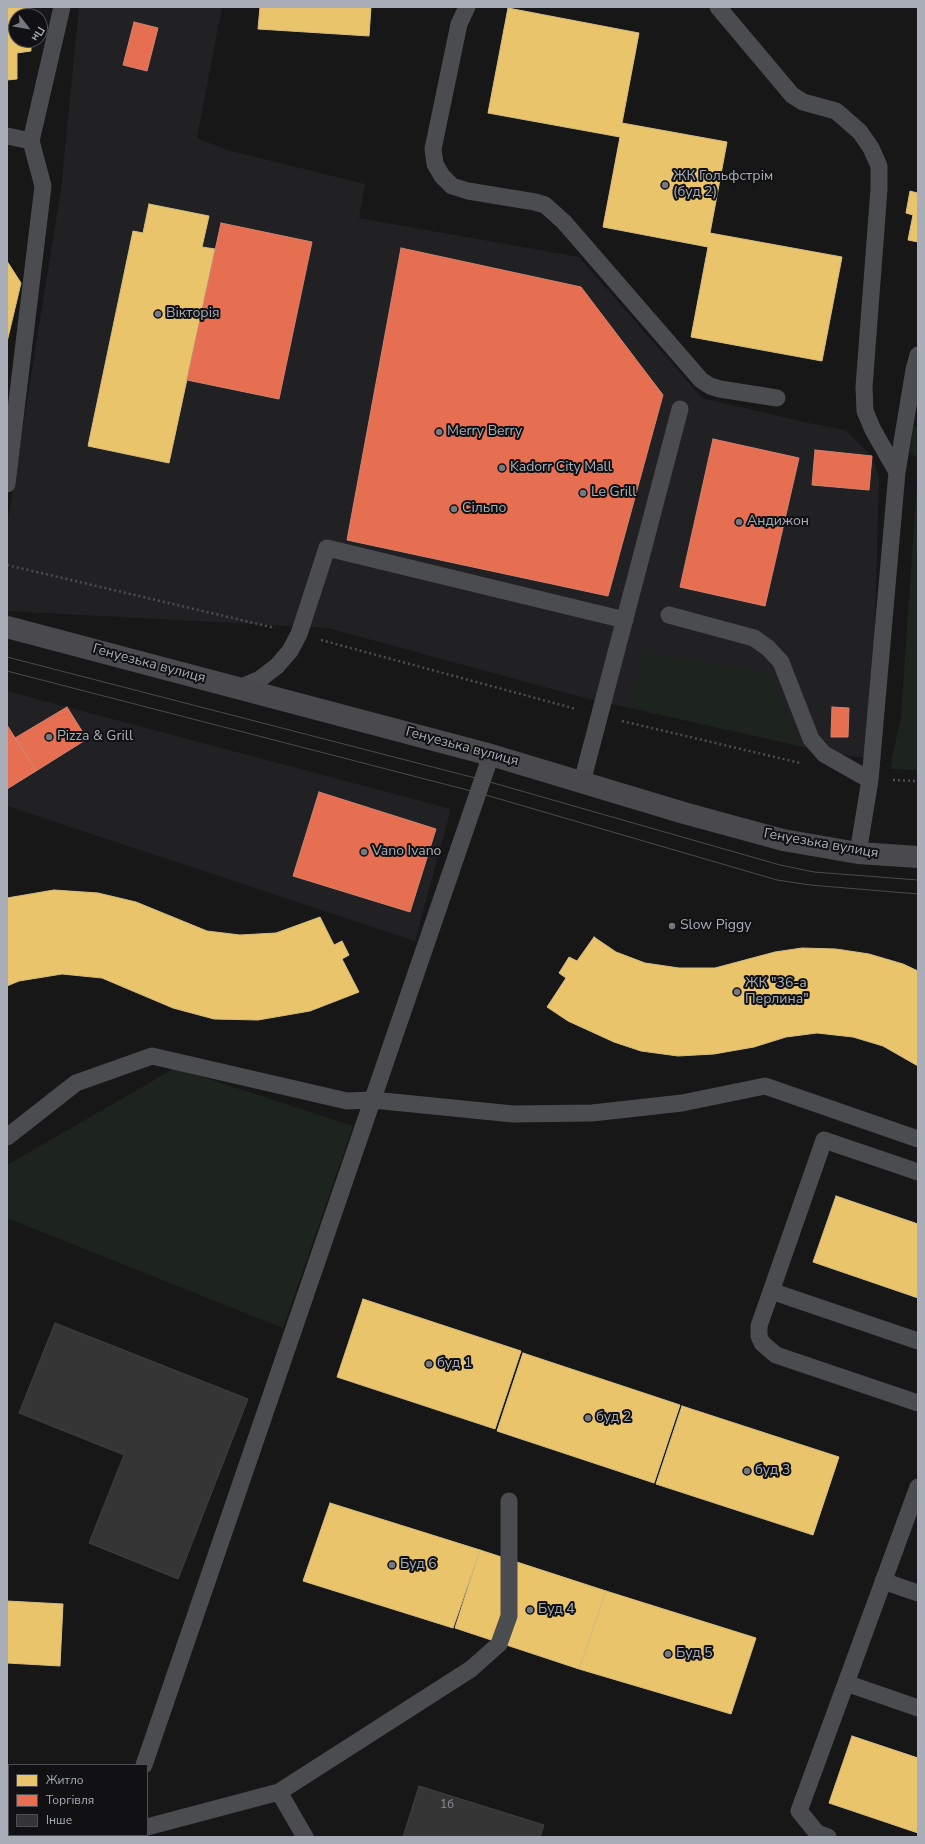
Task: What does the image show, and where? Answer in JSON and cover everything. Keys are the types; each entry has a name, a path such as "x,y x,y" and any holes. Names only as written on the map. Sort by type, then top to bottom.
{"main road":[{"name":"Генуезька вулиця","path":"7,627 491,754 783,840 858,853 918,857"}],"lane":[{"path":"7,484 43,186 31,141 62,7"},
{"path":"467,7 459,24 433,149 436,164 442,176 452,186 468,191 545,205 564,222 701,380 710,386 720,389 777,398"},
{"path":"721,9 792,95 803,102 836,111 860,132 871,148 878,166 879,189 864,387 865,411 873,430 896,472"},
{"path":"7,136 31,141"},
{"path":"858,853 870,780 896,472 918,355"},
{"path":"582,782 680,409"},
{"path":"239,688 260,679 277,666 290,651 299,634 327,548 625,620"},
{"path":"669,615 754,638 768,648 781,662 811,739 824,754 870,780"},
{"path":"144,1764 491,754"},
{"path":"7,1136 76,1083 152,1056 347,1101 372,1100 513,1114 592,1113 682,1103 765,1086 918,1139"},
{"path":"918,1172 824,1140 759,1326 759,1336 762,1343 767,1349 776,1354 918,1403"},
{"path":"771,1291 918,1342"},
{"path":"822,1836 799,1811 918,1487"},
{"path":"148,1827 279,1792 471,1669 499,1644 509,1616 509,1501"},
{"path":"883,1581 918,1593"},
{"path":"846,1683 918,1708"},
{"path":"279,1792 305,1837"}],"path":[{"path":"7,565 299,634 600,715 800,763"},
{"path":"870,780 918,781"}],"shaded area":[{"path":"79,7 222,7 197,138 227,150 365,184 359,218 579,257 702,398 845,430 872,456 879,478 873,702 866,758 830,753 585,698 328,628 7,611 7,526 61,189"},
{"path":"913,427 918,427 918,457 910,454"},
{"path":"918,467 918,770 890,769 901,716"},
{"path":"643,652 770,673 799,746 632,707"},
{"path":"7,691 451,809 415,941 7,806"},
{"path":"175,1068 353,1126 283,1328 7,1218 7,1165"}],"building: Житло":[{"path":"7,7 30,7 8,8 8,48 31,48 31,51 17,53 17,79 7,80"},
{"path":"260,7 371,7 369,36 258,29"},
{"name":"ЖК Гольфстрім (буд 2)","path":"508,8 639,33 622,123 727,142 710,233 842,257 822,361 691,337 708,247 603,227 620,137 488,113"},
{"path":"918,188 918,242 908,240 913,215 906,213 910,191 917,193"},
{"name":"Вікторія","path":"149,204 209,216 202,247 215,249 169,463 88,446 133,231 143,233"},
{"path":"7,261 21,283 7,342"},
{"path":"54,890 98,893 136,902 207,931 240,935 276,933 320,917 334,945 342,941 349,955 342,959 359,992 310,1011 258,1020 214,1019 173,1008 102,978 62,974 19,981 7,986 7,898"},
{"name":"ЖК \"36-а Перлина\"","path":"594,937 616,952 645,963 679,968 715,968 775,952 802,948 836,949 869,954 903,964 918,971 918,1066 883,1046 853,1037 817,1033 786,1037 754,1047 714,1054 678,1056 641,1051 614,1042 568,1021 547,1007 566,978 559,973 569,957 577,961"},
{"path":"836,1196 918,1224 918,1298 813,1262"},
{"name":"буд 1","path":"363,1299 521,1351 495,1429 337,1377"},
{"name":"буд 2","path":"523,1353 680,1405 654,1483 497,1431"},
{"name":"буд 3","path":"682,1406 839,1457 813,1535 656,1484"},
{"name":"Буд 6","path":"330,1503 480,1550 453,1628 303,1581"},
{"name":"Буд 4","path":"480,1550 606,1591 579,1669 455,1628"},
{"name":"Буд 5","path":"606,1591 756,1638 731,1714 579,1669"},
{"path":"7,1601 63,1604 60,1666 7,1663"},
{"path":"852,1736 918,1758 918,1833 829,1803"}],"building: Торгівля":[{"path":"134,22 158,28 147,71 123,65"},
{"path":"221,223 312,242 279,399 187,380"},
{"name":"Kadorr City Mall","path":"401,248 581,287 663,395 608,596 347,540"},
{"name":"Андижон","path":"713,439 799,458 765,606 680,587"},
{"path":"815,450 872,456 869,490 812,485"},
{"path":"67,707 87,739 36,771 15,738"},
{"path":"832,707 849,708 848,737 831,737"},
{"path":"7,725 36,771 7,789"},
{"name":"Vano Ivano","path":"319,792 436,829 410,912 293,876"}],"building: Інше":[{"path":"55,1323 248,1399 178,1579 89,1543 124,1455 19,1413"},
{"path":"419,1786 544,1825 540,1837 403,1837"}],"tram line":[{"path":"7,657 483,780 780,865 814,872 918,880"},
{"path":"7,671 479,793 777,880 810,885 918,894"}],"place":[{"name":"ЖК Гольфстрім (буд 2)","path":"665,185"},
{"name":"Вікторія","path":"158,314"},
{"name":"Merry Berry","path":"439,432"},
{"name":"Kadorr City Mall","path":"502,468"},
{"name":"Le Grill","path":"583,493"},
{"name":"Сільпо","path":"454,509"},
{"name":"Андижон","path":"739,522"},
{"name":"Pizza & Grill","path":"49,737"},
{"name":"Vano Ivano","path":"364,852"},
{"name":"Slow Piggy","path":"672,926"},
{"name":"ЖК \"36-а Перлина\"","path":"737,992"},
{"name":"буд 1","path":"429,1364"},
{"name":"буд 2","path":"588,1418"},
{"name":"буд 3","path":"747,1471"},
{"name":"Буд 6","path":"392,1565"},
{"name":"Буд 4","path":"530,1610"},
{"name":"Буд 5","path":"668,1654"}]}
